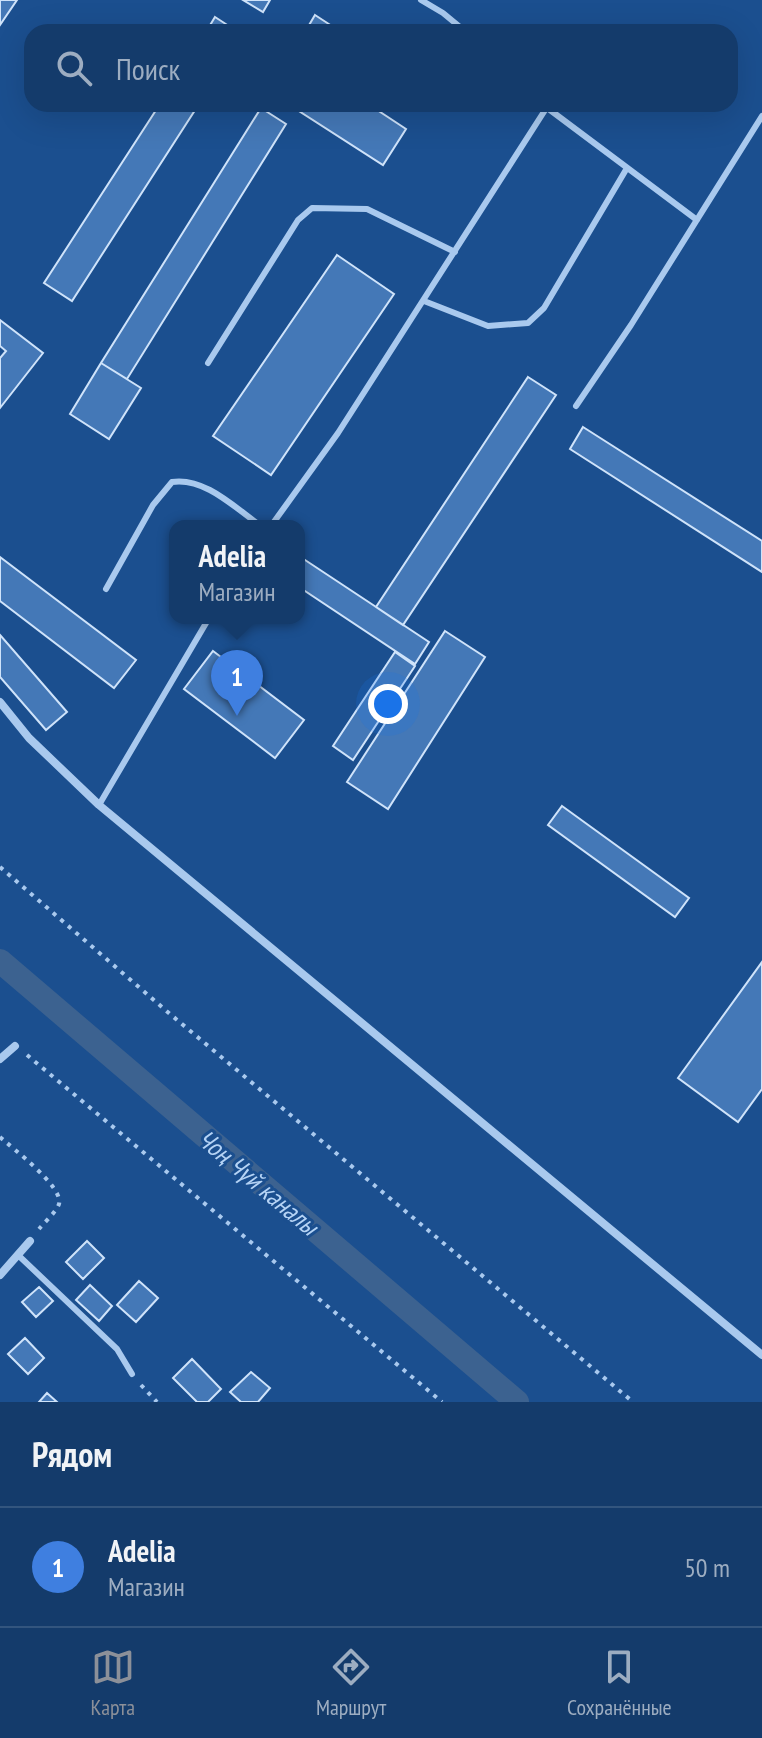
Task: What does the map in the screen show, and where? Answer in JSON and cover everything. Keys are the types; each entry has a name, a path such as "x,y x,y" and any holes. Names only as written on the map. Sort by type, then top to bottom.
{"street":[{"path":"0,702 29,738 99,805 762,1355"},
{"path":"0,1059 15,1046"},
{"path":"0,1275 30,1241"}],"lane":[{"path":"421,0 456,24"},
{"path":"275,520 338,433 541,112"},
{"path":"553,112 697,220"},
{"path":"576,406 762,116"},
{"path":"424,301 488,326 528,323 544,308 627,168"},
{"path":"208,363 298,220 312,208 367,209 455,252"},
{"path":"106,589 153,505 172,482 184,480 200,484 252,520"},
{"path":"99,805 205,624"},
{"path":"18,1255 117,1349 132,1374"}],"path":[{"path":"0,867 182,1025 633,1402"},
{"path":"15,1046 442,1402"},
{"path":"0,1137 34,1166 59,1197 59,1204 30,1241"},
{"path":"132,1374 157,1402"}],"building":[{"path":"0,0 17,0 0,25"},
{"path":"243,0 270,0 263,12"},
{"path":"315,15 329,24 310,24"},
{"path":"215,17 226,24 211,24"},
{"path":"155,112 194,112 72,301 44,283"},
{"path":"258,112 267,112 286,124 127,379 101,363"},
{"path":"300,112 380,112 406,129 383,165"},
{"path":"337,255 394,294 271,475 213,436"},
{"path":"0,320 43,353 0,408 0,358 6,351 0,346"},
{"path":"101,363 141,388 109,439 70,414"},
{"path":"528,377 556,395 403,625 376,607"},
{"path":"583,427 762,541 762,572 570,449"},
{"path":"0,557 136,660 114,688 0,601"},
{"path":"305,560 429,642 415,664 305,591"},
{"path":"445,631 485,657 388,809 347,782"},
{"path":"0,635 67,712 46,730 0,677"},
{"path":"213,651 304,720 275,758 184,689"},
{"path":"395,652 415,666 353,760 333,746"},
{"path":"562,806 689,898 675,917 548,825"},
{"path":"762,962 762,1089 738,1122 678,1078"},
{"path":"87,1241 104,1258 83,1279 66,1262"},
{"path":"139,1281 158,1298 136,1322 117,1305"},
{"path":"90,1285 112,1306 99,1321 76,1300"},
{"path":"39,1287 53,1301 36,1317 22,1302"},
{"path":"25,1338 44,1358 28,1374 8,1354"},
{"path":"192,1359 221,1389 208,1402 197,1402 173,1378"},
{"path":"251,1372 270,1388 258,1402 241,1402 230,1392"},
{"path":"47,1393 57,1402 39,1402"}],"waterway":[{"name":"Чоң Чүй каналы","path":"0,961 517,1402"}],"place":[{"name":"Adelia","path":"237,716"}]}
